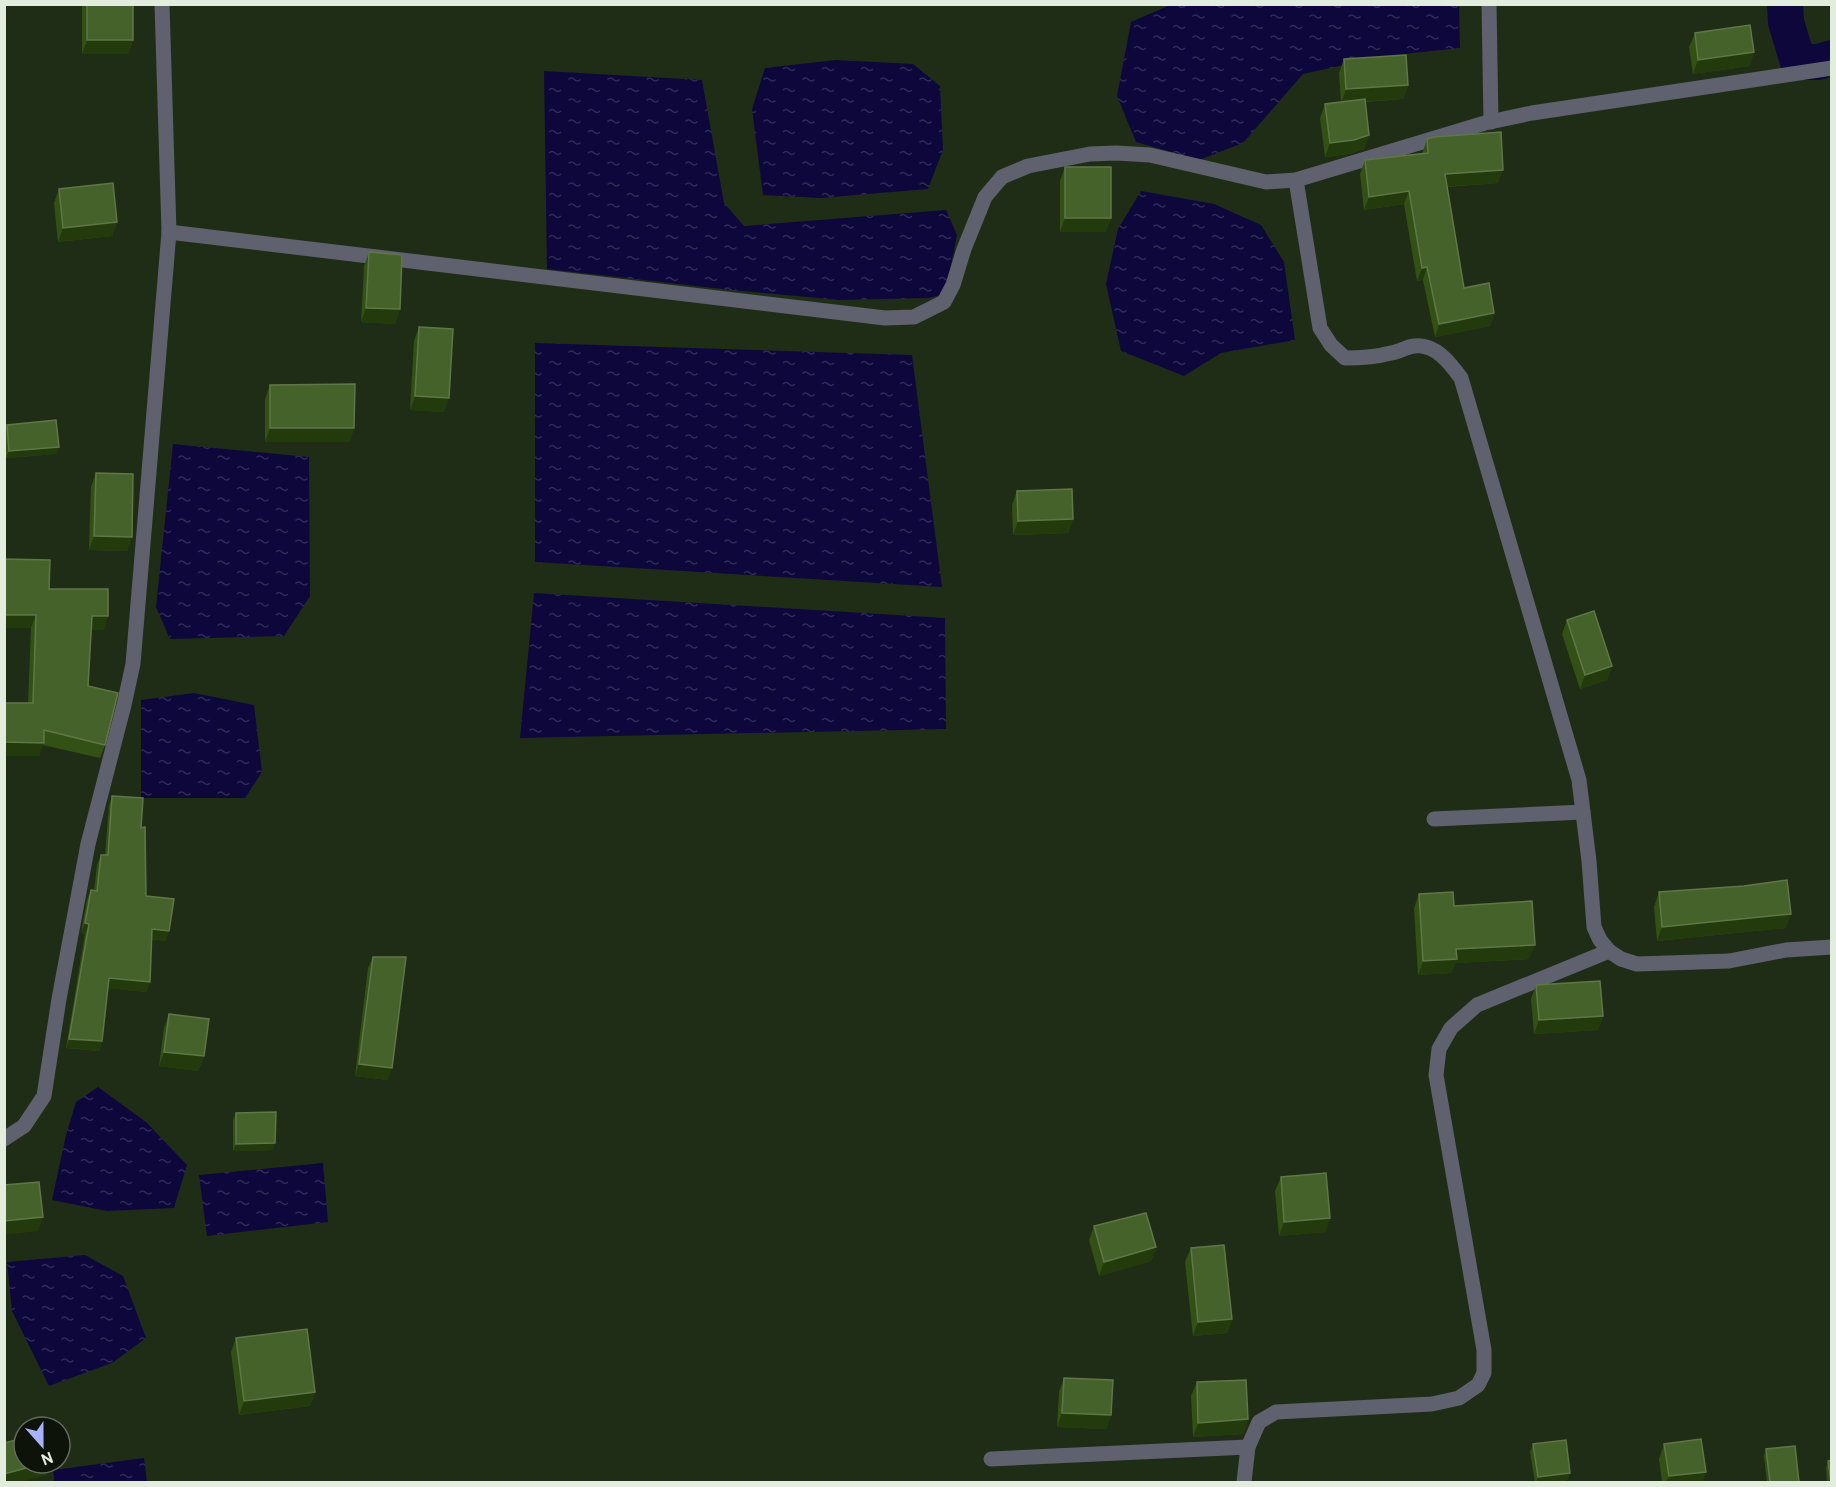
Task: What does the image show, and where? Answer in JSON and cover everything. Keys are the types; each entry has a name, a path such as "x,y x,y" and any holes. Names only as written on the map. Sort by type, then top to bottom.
{"street":[{"path":"4,1139 24,1126 44,1096 59,999 88,844 133,664 169,232 162,4"},
{"path":"1489,4 1491,122"},
{"path":"169,232 885,318 914,317 944,302 953,285 984,197 1002,177 1028,166 1090,154 1116,153 1150,156 1266,182 1296,180 1491,122 1532,113 1832,68"},
{"path":"1296,180 1320,328 1331,345 1345,358 1365,358 1393,353 1414,346 1431,348 1450,363 1461,378 1579,780 1594,927 1600,940 1609,951 1621,959 1637,964 1729,961 1785,950 1832,947"},
{"path":"1434,819 1583,812"},
{"path":"1244,1482 1248,1446 1259,1422 1276,1412 1432,1404 1459,1398 1479,1385 1485,1372 1484,1350 1436,1075 1439,1049 1451,1028 1477,1005 1609,951"},
{"path":"991,1459 1248,1446"}],"water":[{"path":"1170,5 1459,5 1460,48 1385,56 1303,74 1243,143 1199,160 1136,142 1117,96 1131,22"},
{"path":"836,60 913,64 940,86 943,150 928,189 820,198 763,195 752,109 765,68"},
{"path":"544,71 702,80 724,203 744,226 946,210 957,235 947,286 941,295 929,298 839,300 547,269"},
{"path":"1141,191 1214,204 1261,225 1284,262 1295,340 1221,353 1184,376 1121,351 1106,284 1118,229"},
{"path":"535,343 912,355 942,587 535,562"},
{"path":"173,444 309,457 310,596 284,636 170,639 156,607"},
{"path":"534,593 945,618 946,729 520,738"},
{"path":"194,693 254,705 262,772 245,798 141,798 141,700"},
{"path":"98,1087 146,1122 187,1165 174,1208 107,1211 52,1200 66,1135 76,1102"},
{"path":"323,1163 328,1222 207,1236 199,1175"},
{"path":"85,1255 123,1276 146,1338 112,1363 49,1386 12,1311 7,1262"},
{"path":"144,1458 147,1482 54,1482 53,1475 72,1475 72,1467"}],"building":[{"path":"87,4 133,4 133,40 87,40"},
{"path":"1750,25 1754,52 1698,60 1695,33"},
{"path":"1406,55 1408,85 1346,89 1344,59"},
{"path":"1365,99 1369,135 1354,140 1330,143 1325,104"},
{"path":"1501,132 1503,170 1445,174 1464,288 1489,283 1494,313 1439,324 1427,267 1422,268 1409,191 1369,197 1365,160 1428,153 1427,139 1434,137"},
{"path":"1065,167 1111,167 1111,218 1065,218"},
{"path":"113,183 117,222 63,228 59,189"},
{"path":"369,252 402,255 400,309 366,308"},
{"path":"419,327 453,329 449,398 415,396"},
{"path":"355,384 354,428 270,428 270,385"},
{"path":"56,420 59,447 9,451 7,425"},
{"path":"96,473 133,474 132,537 94,536"},
{"path":"1072,489 1073,519 1018,521 1017,491"},
{"path":"4,559 50,560 49,589 108,589 108,616 92,616 88,686 118,693 105,745 44,730 44,743 4,742 4,703 33,703 36,615 4,615"},
{"path":"1594,611 1612,666 1585,675 1567,620"},
{"path":"112,796 143,798 141,828 145,827 146,896 174,899 169,931 152,929 150,982 109,978 102,1041 69,1039 89,924 85,923 91,890 97,891 101,855 108,855"},
{"path":"1787,880 1791,914 1662,927 1659,892 1744,886"},
{"path":"1453,892 1454,906 1532,901 1535,945 1456,949 1457,959 1423,961 1419,894"},
{"path":"373,957 406,957 392,1068 359,1064"},
{"path":"1600,981 1603,1016 1539,1020 1536,985"},
{"path":"169,1014 209,1019 204,1056 164,1052"},
{"path":"276,1112 275,1143 236,1144 236,1113"},
{"path":"1326,1173 1330,1218 1284,1222 1281,1177"},
{"path":"39,1182 43,1217 4,1221 4,1185"},
{"path":"1146,1213 1156,1247 1104,1262 1094,1226"},
{"path":"1224,1245 1232,1319 1198,1322 1191,1248"},
{"path":"307,1329 315,1392 244,1401 236,1338"},
{"path":"1064,1378 1113,1380 1111,1415 1062,1413"},
{"path":"1246,1380 1248,1419 1198,1423 1197,1382"},
{"path":"1701,1439 1706,1472 1669,1476 1664,1444"},
{"path":"1566,1440 1570,1473 1538,1477 1533,1444"},
{"path":"12,1441 12,1472 4,1474 4,1443"},
{"path":"1795,1446 1799,1482 1770,1482 1766,1449"},
{"path":"1832,1460 1832,1482 1831,1482 1828,1461"}],"waterway":[{"path":"1785,4 1786,22 1798,62 1818,62 1832,58"}]}
